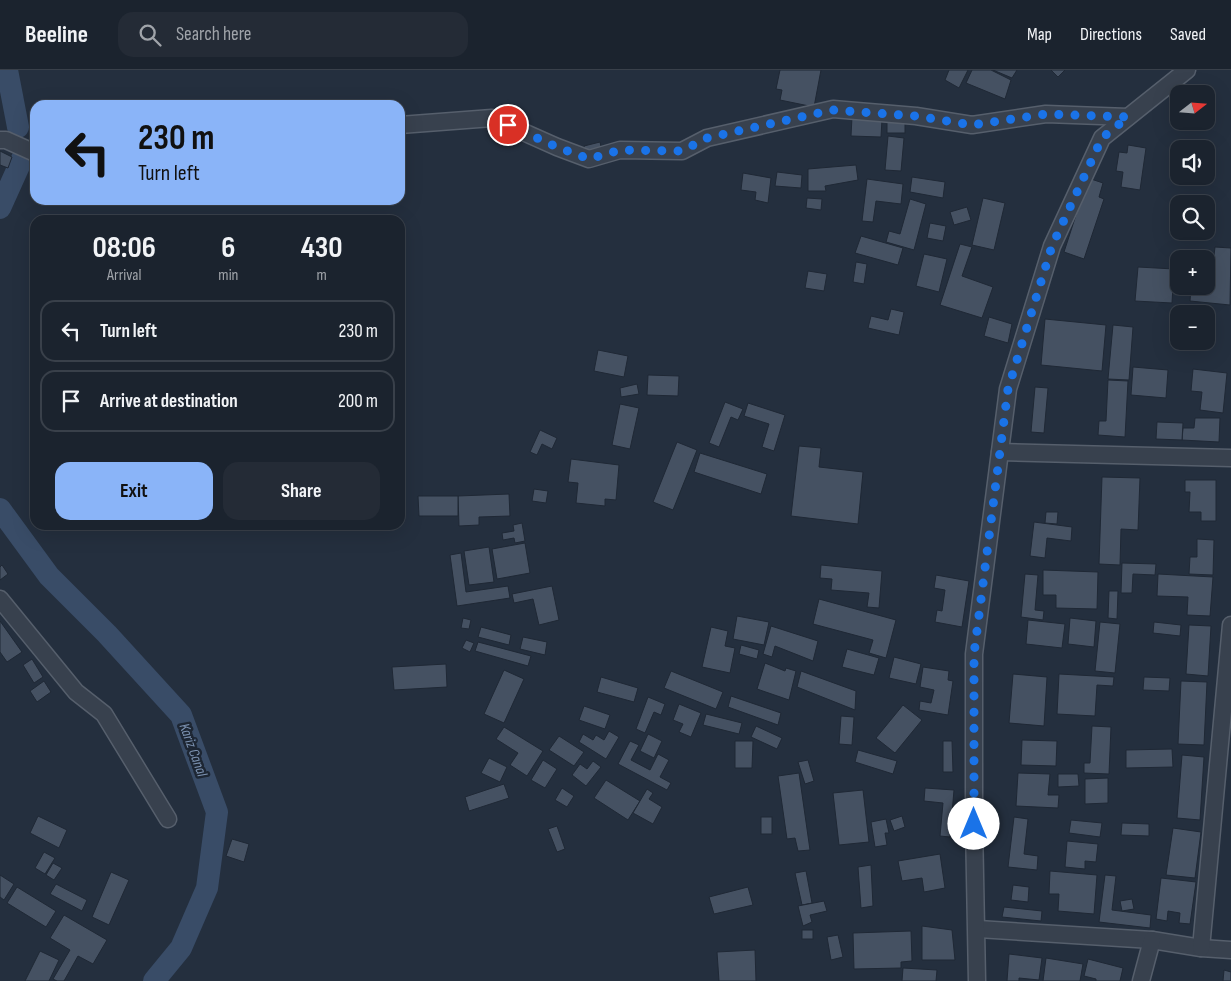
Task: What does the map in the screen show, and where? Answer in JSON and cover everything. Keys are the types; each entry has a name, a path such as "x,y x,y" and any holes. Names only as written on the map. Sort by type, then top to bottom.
{"street":[{"path":"977,981 978,929 974,824 974,654 1008,389 1052,246 1102,138 1182,72"},
{"path":"405,125 492,118 589,159 620,150 682,151 707,138 832,110 916,116 972,125 1046,114 1128,117"},
{"path":"0,140 6,140 30,151"},
{"path":"1000,452 1231,458"},
{"path":"0,599 76,692 104,714 168,819"},
{"path":"1201,948 1231,625"},
{"path":"978,929 1152,940 1201,948 1231,950"},
{"path":"1141,981 1152,940"}],"building":[{"path":"780,70 821,70 814,107 780,100 782,90 776,89"},
{"path":"949,70 968,70 959,88 945,80"},
{"path":"972,70 991,70 1011,80 1005,99 966,83"},
{"path":"993,70 1017,70 1012,78"},
{"path":"1051,70 1065,70 1058,77"},
{"path":"852,117 882,119 881,137 851,136"},
{"path":"887,118 905,118 905,133 887,133"},
{"path":"888,136 904,138 901,171 885,170"},
{"path":"600,142 602,151 585,155 584,146"},
{"path":"1128,145 1146,148 1140,190 1121,187 1123,172 1116,171 1119,152 1127,153"},
{"path":"0,151 12,157 8,168 0,165"},
{"path":"856,165 858,180 825,186 826,191 808,191 808,169"},
{"path":"777,172 802,175 801,188 775,186"},
{"path":"743,173 771,178 768,203 755,200 756,192 741,190"},
{"path":"912,177 945,182 943,198 910,192"},
{"path":"1088,178 1103,183 1099,197 1104,199 1084,259 1064,252"},
{"path":"867,179 903,184 901,204 876,201 873,222 862,221"},
{"path":"807,198 822,199 821,210 806,208"},
{"path":"983,198 1005,203 994,250 972,245"},
{"path":"910,199 926,204 914,250 886,242 889,231 900,234"},
{"path":"967,207 971,220 954,225 950,212"},
{"path":"930,223 946,226 943,241 927,238"},
{"path":"861,236 903,248 898,265 855,253"},
{"path":"960,244 972,247 962,276 993,287 982,318 940,305"},
{"path":"1215,247 1231,248 1230,305 1190,301 1190,295 1215,295"},
{"path":"924,254 947,259 939,292 916,286"},
{"path":"856,262 867,264 864,284 853,282"},
{"path":"1138,267 1170,269 1170,295 1172,295 1172,303 1135,301"},
{"path":"808,271 827,274 824,291 805,288"},
{"path":"891,309 904,312 899,335 868,328 871,316 888,320"},
{"path":"989,317 1012,324 1008,343 984,336"},
{"path":"1045,319 1106,325 1102,371 1041,365"},
{"path":"1113,325 1133,327 1129,380 1108,379"},
{"path":"598,350 628,356 624,377 594,371"},
{"path":"1133,367 1168,370 1166,398 1131,395"},
{"path":"1193,369 1227,373 1223,413 1200,410 1202,392 1191,391"},
{"path":"648,375 679,376 678,396 647,395"},
{"path":"1108,380 1128,381 1125,437 1098,435 1099,421 1106,421"},
{"path":"637,384 639,394 621,397 620,388"},
{"path":"1035,387 1048,388 1044,433 1031,432"},
{"path":"725,402 743,409 738,420 731,417 719,447 709,443"},
{"path":"748,403 785,415 774,451 762,447 769,424 744,416"},
{"path":"620,404 639,408 630,449 612,445"},
{"path":"1195,418 1220,418 1219,442 1182,440 1183,428 1194,428"},
{"path":"1157,422 1183,423 1182,440 1156,439"},
{"path":"540,430 557,438 552,449 542,444 537,455 530,452"},
{"path":"677,442 697,450 673,510 653,502"},
{"path":"799,446 821,448 819,467 863,472 858,524 791,516"},
{"path":"700,453 767,474 761,494 694,472"},
{"path":"571,459 619,465 616,500 605,499 605,506 576,503 578,483 568,482"},
{"path":"1102,477 1140,478 1138,530 1121,529 1120,565 1099,564"},
{"path":"1185,480 1216,480 1216,521 1201,521 1201,512 1189,512 1190,492 1185,492"},
{"path":"534,489 548,491 546,503 532,501"},
{"path":"509,494 510,516 479,517 479,525 459,526 458,496"},
{"path":"418,496 458,496 458,516 419,516"},
{"path":"1046,512 1058,512 1057,524 1045,523"},
{"path":"1034,522 1072,527 1071,541 1047,538 1045,558 1030,556"},
{"path":"522,523 525,541 515,543 514,538 503,540 502,533 514,531 513,525"},
{"path":"1197,539 1214,540 1213,575 1189,574 1190,557 1197,557"},
{"path":"525,543 530,573 497,579 492,549"},
{"path":"489,547 494,582 469,585 464,551"},
{"path":"461,553 466,592 508,586 510,598 457,606 450,555"},
{"path":"1122,563 1156,564 1155,575 1133,574 1132,593 1121,593"},
{"path":"2,565 8,574 0,580 0,567"},
{"path":"821,565 882,571 879,608 867,607 869,593 831,590 832,579 820,578"},
{"path":"1043,570 1098,572 1097,609 1056,608 1056,595 1043,595"},
{"path":"1025,574 1038,575 1035,610 1044,611 1043,620 1021,617"},
{"path":"1158,574 1213,577 1210,616 1187,615 1188,597 1157,596"},
{"path":"936,575 969,581 962,627 935,622 937,610 942,611 945,590 934,588"},
{"path":"552,586 559,620 539,625 533,599 514,603 512,594"},
{"path":"1109,591 1118,591 1117,619 1108,618"},
{"path":"819,599 896,620 886,658 869,653 873,640 813,624"},
{"path":"737,616 769,622 764,645 733,639"},
{"path":"463,618 471,620 469,629 461,628"},
{"path":"1070,618 1096,621 1094,647 1068,644"},
{"path":"1028,620 1065,624 1062,648 1026,644"},
{"path":"0,621 22,652 7,662 0,652"},
{"path":"1100,622 1120,624 1115,673 1095,671"},
{"path":"1154,622 1181,625 1180,636 1153,633"},
{"path":"1189,625 1211,626 1208,676 1186,674"},
{"path":"771,626 818,641 813,661 775,646 772,657 763,654"},
{"path":"481,627 511,635 509,645 478,637"},
{"path":"711,627 728,631 725,646 735,648 730,673 702,667"},
{"path":"523,637 547,642 545,655 520,649"},
{"path":"466,640 474,643 470,652 462,648"},
{"path":"478,642 531,656 528,666 475,651"},
{"path":"741,645 759,650 757,659 739,654"},
{"path":"847,649 879,658 874,675 842,667"},
{"path":"894,657 921,664 916,684 889,678"},
{"path":"32,659 43,677 34,683 23,665"},
{"path":"765,663 785,671 786,668 796,671 789,700 757,689"},
{"path":"446,664 447,687 394,690 392,667"},
{"path":"923,667 949,671 948,680 953,681 948,715 919,710 920,701 931,703 934,690 920,687"},
{"path":"504,670 524,679 504,723 484,714"},
{"path":"671,671 723,692 716,709 664,688"},
{"path":"801,671 856,691 855,710 797,687"},
{"path":"1013,674 1047,677 1044,726 1009,723"},
{"path":"1059,674 1114,677 1113,686 1097,685 1095,716 1057,714"},
{"path":"601,677 638,688 634,702 597,692"},
{"path":"1144,677 1170,678 1169,691 1143,690"},
{"path":"44,681 51,692 37,702 30,691"},
{"path":"1181,681 1207,682 1204,745 1178,744"},
{"path":"731,696 781,713 778,725 728,707"},
{"path":"648,697 665,704 661,715 654,712 645,733 636,729"},
{"path":"679,704 701,713 691,737 679,732 683,724 673,720"},
{"path":"903,705 922,720 895,753 876,738"},
{"path":"584,706 610,715 605,729 579,720"},
{"path":"706,714 742,723 739,734 703,725"},
{"path":"841,716 854,717 852,745 839,744"},
{"path":"756,726 782,738 777,749 751,737"},
{"path":"1092,726 1111,727 1109,774 1084,773 1084,763 1090,763"},
{"path":"504,727 543,751 527,776 510,765 518,753 496,739"},
{"path":"609,731 619,737 606,759 579,742 583,734 593,740 596,735 604,740"},
{"path":"648,734 662,741 654,758 640,751"},
{"path":"559,736 584,752 574,766 549,750"},
{"path":"1022,740 1057,741 1056,766 1021,765"},
{"path":"630,741 639,745 631,760 650,770 658,754 669,760 660,777 671,783 667,790 618,764"},
{"path":"735,741 753,741 752,768 735,768"},
{"path":"943,741 952,741 953,772 943,772"},
{"path":"1172,749 1173,767 1126,768 1126,750"},
{"path":"858,750 897,761 893,774 855,762"},
{"path":"1182,755 1204,757 1200,820 1177,818"},
{"path":"489,758 507,767 500,782 481,773"},
{"path":"543,760 557,769 545,788 531,780"},
{"path":"808,760 814,781 805,784 798,762"},
{"path":"593,761 601,767 586,786 572,775 580,764 587,769"},
{"path":"799,773 810,850 798,851 795,838 787,839 778,776"},
{"path":"1018,773 1050,774 1048,795 1059,795 1058,808 1016,806"},
{"path":"1058,774 1078,774 1079,786 1058,787"},
{"path":"1108,778 1108,803 1085,804 1085,779"},
{"path":"606,780 640,801 628,820 594,798"},
{"path":"504,784 509,798 469,811 465,797"},
{"path":"562,788 574,796 567,807 555,800"},
{"path":"925,788 954,790 950,837 940,836 943,803 924,801"},
{"path":"647,789 653,793 649,799 662,807 653,824 633,813"},
{"path":"863,790 869,842 839,845 833,793"},
{"path":"38,816 67,830 59,848 30,833"},
{"path":"902,816 905,827 894,831 890,820"},
{"path":"761,817 772,817 772,834 761,834"},
{"path":"1014,817 1028,819 1024,854 1038,856 1037,870 1008,867"},
{"path":"886,819 889,833 885,833 887,845 875,847 871,822"},
{"path":"1071,820 1102,823 1100,837 1069,833"},
{"path":"1122,823 1149,824 1149,836 1121,835"},
{"path":"557,826 565,849 557,852 548,829"},
{"path":"1173,828 1201,832 1195,878 1166,875"},
{"path":"232,839 249,844 244,862 226,856"},
{"path":"1067,841 1098,844 1096,862 1085,861 1085,869 1065,867"},
{"path":"44,852 55,858 45,874 35,868"},
{"path":"940,854 945,888 924,892 922,878 902,881 898,861"},
{"path":"53,863 62,868 54,880 46,875"},
{"path":"871,865 873,906 861,908 858,867"},
{"path":"806,871 812,903 802,905 795,873"},
{"path":"1050,871 1097,875 1094,914 1058,911 1059,894 1049,894"},
{"path":"111,872 129,880 109,925 92,917"},
{"path":"0,875 14,884 4,900 0,897"},
{"path":"1105,875 1116,876 1112,910 1151,915 1150,928 1099,922"},
{"path":"1161,878 1196,882 1190,924 1179,923 1180,913 1168,911 1167,921 1156,919"},
{"path":"56,884 87,900 82,911 50,894"},
{"path":"1013,885 1029,887 1028,902 1011,900"},
{"path":"17,887 56,911 46,927 7,903"},
{"path":"748,887 753,905 714,914 709,897"},
{"path":"1132,899 1134,909 1122,911 1120,901"},
{"path":"824,901 827,911 810,915 812,922 803,926 798,906"},
{"path":"1004,907 1042,911 1041,921 1002,917"},
{"path":"64,915 107,940 93,964 78,956 64,981 57,981 53,979 70,950 50,938"},
{"path":"922,926 952,930 955,960 922,960"},
{"path":"802,930 813,930 813,939 802,939"},
{"path":"911,931 912,961 901,962 901,968 854,969 853,933"},
{"path":"838,935 843,957 831,960 827,937"},
{"path":"755,950 756,981 719,981 717,952"},
{"path":"40,951 59,960 49,981 25,981"},
{"path":"1009,954 1042,958 1039,980 1019,978 1019,981 1007,981"},
{"path":"1046,958 1083,964 1080,981 1043,981"},
{"path":"1088,959 1123,968 1120,981 1096,981 1096,979 1084,976"},
{"path":"903,968 937,970 936,981 902,981"},
{"path":"1224,970 1231,972 1231,981 1223,981"}],"waterway":[{"name":"Kariz Canal","path":"7,70 18,127"},
{"name":"Kariz Canal","path":"0,208 23,157"},
{"name":"Kariz Canal","path":"0,509 49,576 107,634 181,715 217,812 207,888 181,948 154,981"}],"route":[{"path":"508,125 589,159 620,150 682,151 707,138 832,110 916,116 972,125 1046,114 1128,117 1102,138 1052,246 1008,389 974,654 974,824"}]}
